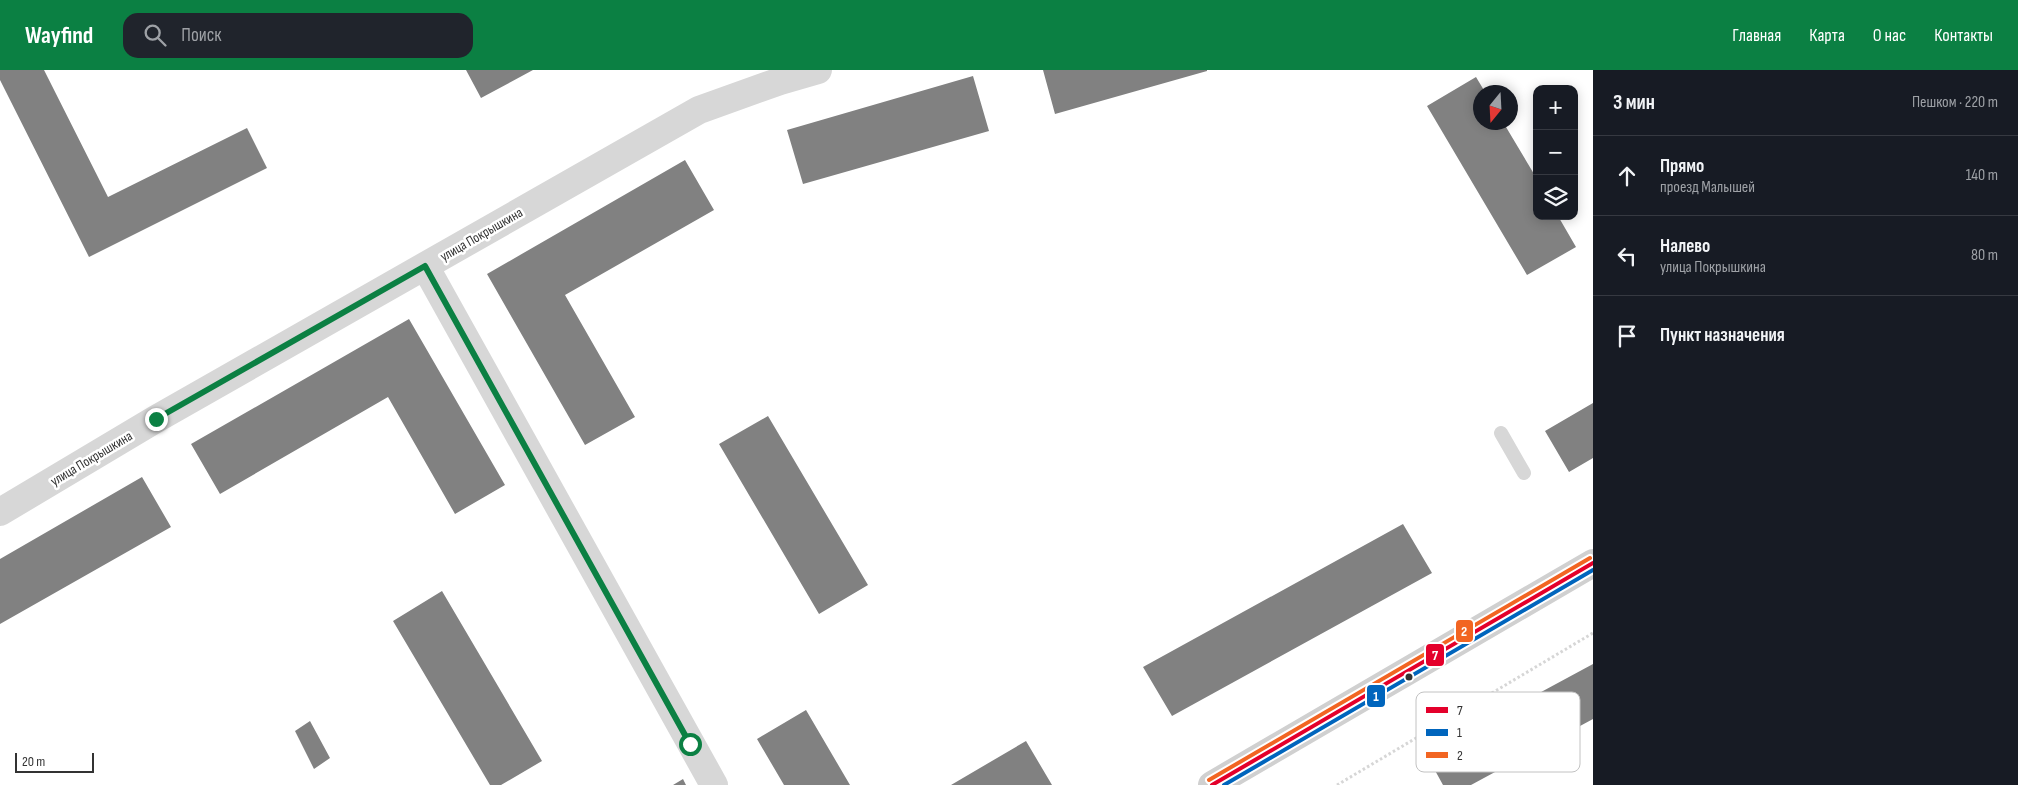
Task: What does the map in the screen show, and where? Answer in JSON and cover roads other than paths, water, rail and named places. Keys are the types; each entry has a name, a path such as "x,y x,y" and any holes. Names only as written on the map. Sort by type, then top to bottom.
{"main road":[{"path":"1212,785 1593,563"}],"street":[{"name":"улица Покрышкина","path":"0,512 164,414 699,110 780,81 818,70"},
{"path":"425,266 714,785"}],"lane":[{"path":"1501,433 1524,473"}]}
